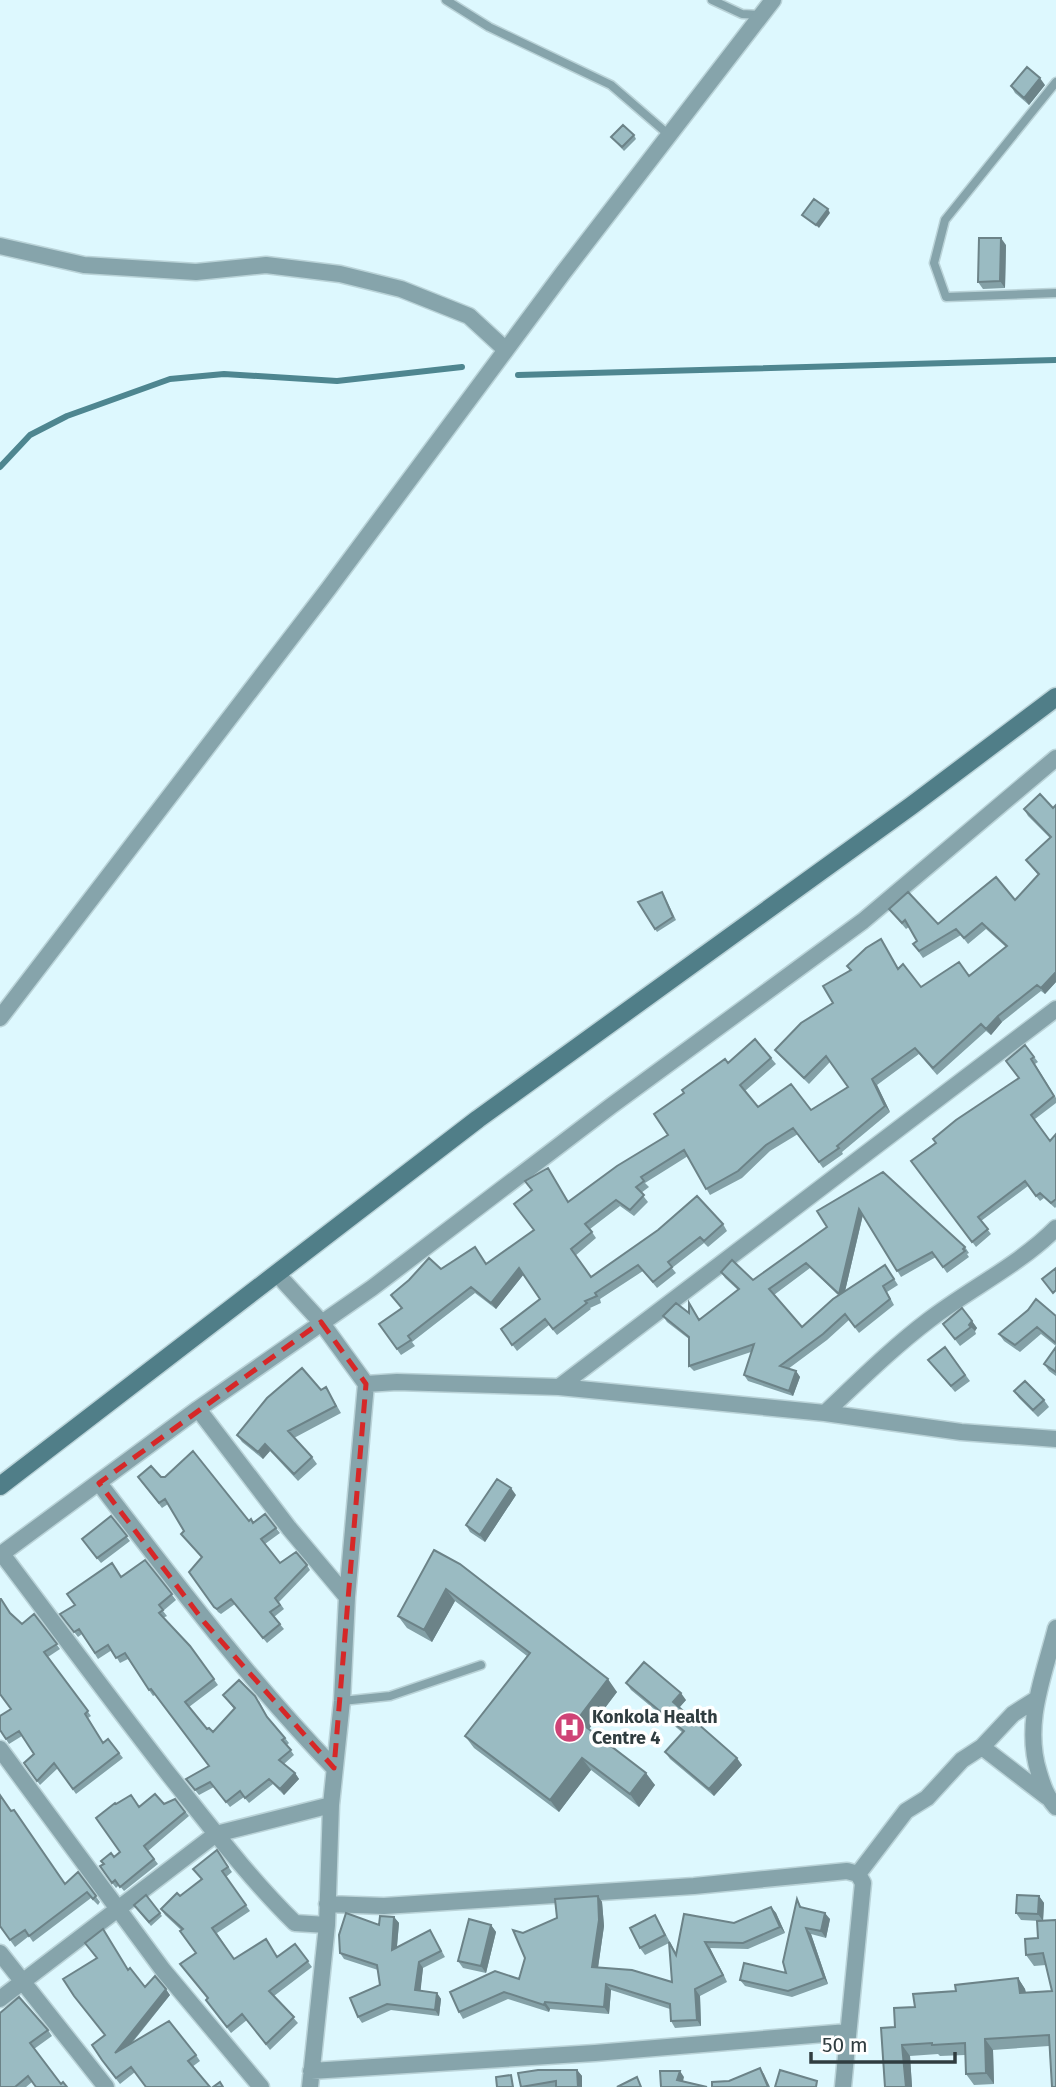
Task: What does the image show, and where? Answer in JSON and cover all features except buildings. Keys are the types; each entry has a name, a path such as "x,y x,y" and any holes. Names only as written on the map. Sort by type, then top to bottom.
{"street":[{"path":"0,1018 329,589 506,350 773,0"},
{"path":"0,246 84,265 196,272 266,265 340,274 401,289 469,316 506,350"},
{"path":"0,1486 478,1119 911,807 1056,697"},
{"path":"327,1925 295,1923 271,1900 216,1834 1,1555 198,1409 372,1288 611,1106 863,921 1056,758"},
{"path":"559,1387 1056,1009"},
{"path":"825,1413 930,1319 1015,1263 1056,1228"},
{"path":"278,1275 321,1322 366,1384 347,1597 342,1701 331,1805 327,1925 310,2079 848,2032"},
{"path":"366,1384 397,1382 559,1387 825,1413 961,1432 1056,1439"},
{"path":"198,1409 289,1528 347,1597"},
{"path":"99,1483 205,1623 285,1718 334,1768"},
{"path":"1051,1802 1035,1760 1032,1732 1035,1700 1056,1628"},
{"path":"858,1874 906,1811 927,1798 962,1760 982,1747 1013,1714 1035,1700"},
{"path":"982,1747 1051,1802"},
{"path":"0,1749 163,1970 261,2087"},
{"path":"0,1999 216,1834 331,1805"},
{"path":"327,1904 384,1906 694,1886 847,1871 858,1874 863,1883 843,2087"},
{"path":"0,1953 106,2087"}],"lane":[{"path":"446,0 489,27 611,85 669,135"},
{"path":"712,0 742,14 760,15"},
{"path":"1056,82 945,220 934,263 946,297 1056,293"},
{"path":"342,1701 390,1696 481,1665"}],"highlighted area":[{"path":"321,1322 366,1384 334,1768 205,1623 99,1483"}],"waterway":[{"path":"518,375 1056,360"},
{"path":"0,467 30,435 67,416 170,379 224,374 337,381 462,367"}],"place":[{"name":"Konkola Health Centre 4","path":"569,1727"}]}
